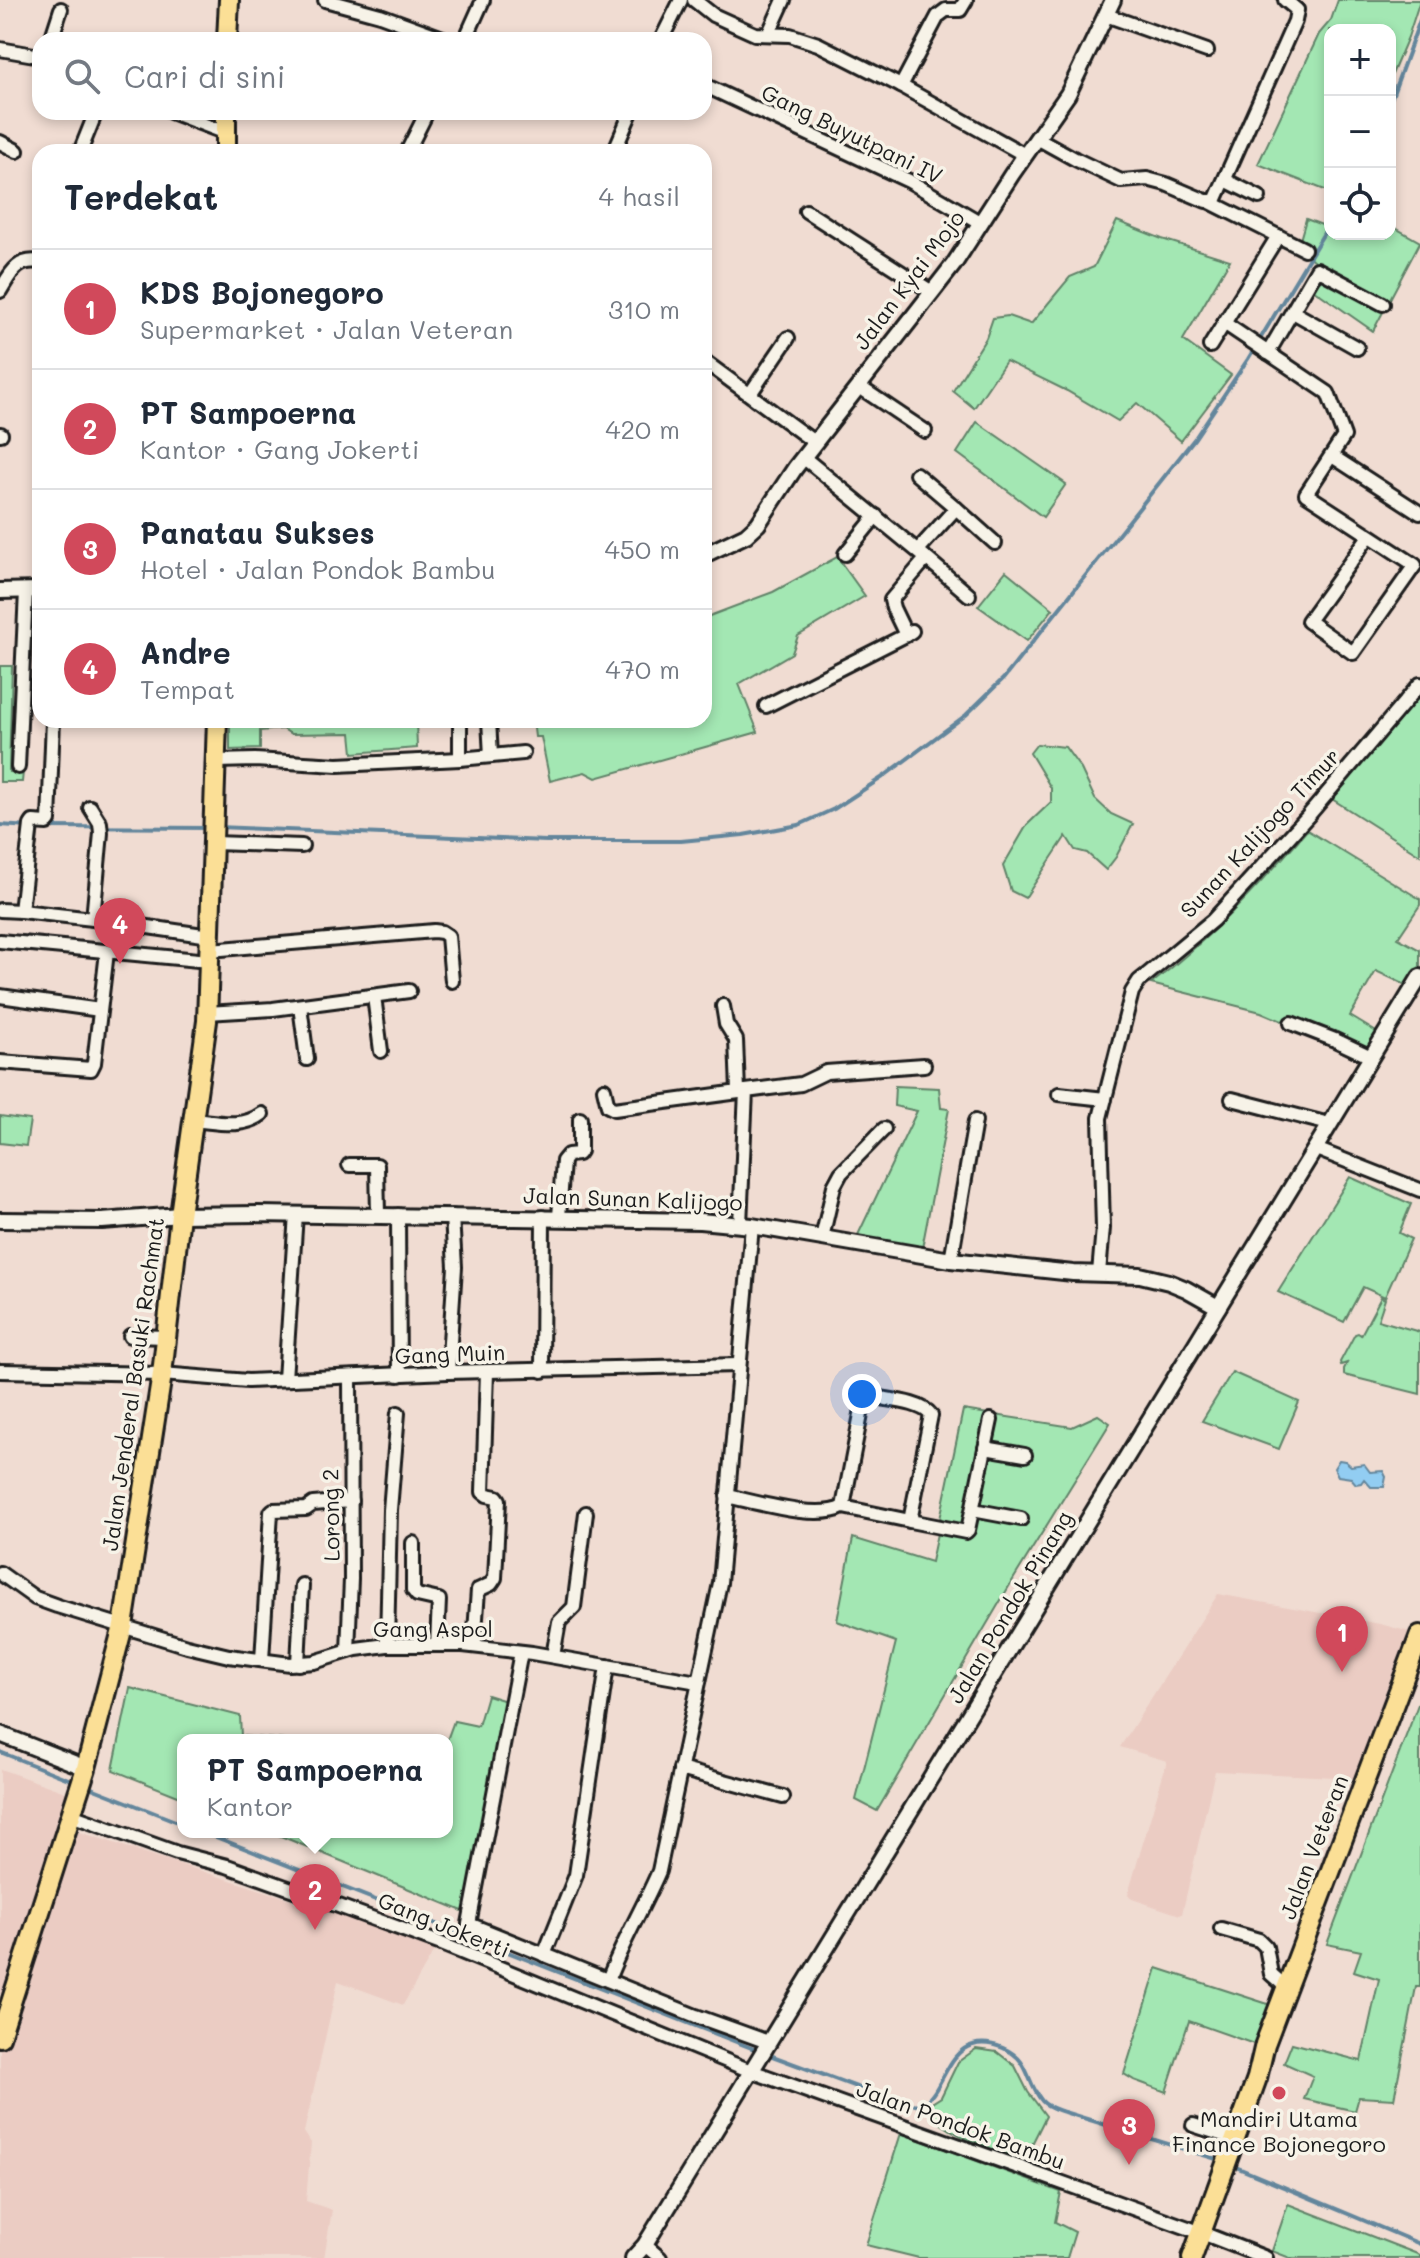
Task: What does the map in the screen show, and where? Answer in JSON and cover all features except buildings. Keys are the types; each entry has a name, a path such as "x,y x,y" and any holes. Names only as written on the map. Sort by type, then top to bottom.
{"main road":[{"path":"227,32 229,0"},
{"path":"226,120 228,144"},
{"name":"Jalan Jenderal Basuki Rachmat","path":"0,2037 5,2002 74,1807 123,1626 168,1337 180,1215 207,1013 217,728"},
{"name":"Jalan Veteran","path":"1192,2258 1257,2078 1265,2044 1420,1635"},
{"name":"Jalan Veteran","path":"1257,2078 1277,2049 1420,1669"}],"street":[{"path":"325,0 426,32"},
{"path":"469,32 483,0"},
{"path":"665,32 681,0"},
{"path":"694,0 713,15 749,32 790,35 818,44 1025,155"},
{"path":"769,33 784,0"},
{"path":"901,86 938,16 946,10 960,10 966,0"},
{"name":"Jalan Kyai Mojo","path":"712,551 746,535 758,524 814,442 954,264 1068,94 1113,0"},
{"path":"1210,202 1215,201 1225,180 1297,15 1297,10 1285,0"},
{"path":"54,32 61,9"},
{"path":"1106,15 1207,51"},
{"path":"0,64 2,49 32,55"},
{"name":"Gang Buyutpani IV","path":"712,89 909,181 981,223"},
{"path":"83,144 93,120"},
{"path":"184,120 223,144"},
{"path":"411,144 423,120"},
{"path":"617,144 628,120"},
{"path":"1037,138 1112,178 1121,181 1147,179 1166,184 1210,202 1304,249"},
{"path":"0,142 17,151"},
{"path":"1225,180 1259,197"},
{"path":"806,211 932,292"},
{"path":"1210,346 1278,236"},
{"path":"0,291 16,265 32,262"},
{"path":"1260,347 1293,312 1317,269 1383,304"},
{"path":"1293,312 1357,348"},
{"path":"1224,323 1328,393 1344,436 1306,494 1417,566 1353,653 1308,621 1369,536"},
{"path":"750,394 788,338"},
{"path":"712,367 814,442"},
{"path":"858,386 925,431"},
{"path":"1332,456 1420,513"},
{"path":"803,457 969,595"},
{"path":"916,474 995,543"},
{"path":"766,706 909,633 891,600 956,508"},
{"path":"845,554 876,516"},
{"path":"0,591 32,591"},
{"path":"18,767 32,603"},
{"name":"Sunan Kalijogo Timur","path":"1099,1273 1103,1228 1100,1118 1132,992 1139,981 1213,920 1308,816 1420,684"},
{"path":"21,911 30,830 33,822 49,821 53,728"},
{"path":"460,728 460,759"},
{"path":"489,728 491,756"},
{"path":"217,761 338,765 523,753"},
{"path":"90,807 100,828 93,919"},
{"path":"214,842 302,846"},
{"path":"0,910 93,919 210,949"},
{"path":"0,941 107,952 210,949 434,931 448,936 452,981"},
{"path":"0,1062 91,1069 107,952"},
{"name":"Jalan Pondok Pinang","path":"633,2258 645,2245 1420,977"},
{"path":"207,1013 273,1009 409,991"},
{"path":"0,996 100,1010"},
{"path":"374,996 381,1051"},
{"path":"300,1006 307,1059"},
{"path":"608,1980 659,1871 720,1583 746,1225 742,1091 736,1040 726,1024 723,1006"},
{"path":"1291,1023 1371,1057"},
{"path":"604,1089 608,1106 614,1109 801,1084 826,1072 924,1065"},
{"path":"1059,1094 1105,1099"},
{"path":"1232,1099 1329,1124"},
{"path":"193,1120 241,1124 262,1114"},
{"path":"559,1217 563,1161 568,1155 580,1151 580,1119"},
{"path":"951,1260 975,1121"},
{"path":"822,1238 834,1186 841,1173 884,1129"},
{"path":"1316,1149 1420,1190"},
{"path":"349,1165 377,1165 378,1215"},
{"path":"285,1379 296,1214"},
{"name":"Jalan Sunan Kalijogo","path":"0,1220 102,1221 180,1215 296,1214 700,1221 746,1225 951,1260 1073,1273 1140,1275 1169,1282 1218,1307"},
{"path":"398,1215 399,1375"},
{"path":"448,1372 455,1267 452,1216"},
{"path":"542,1371 543,1217"},
{"path":"130,1336 168,1337"},
{"name":"Gang Muin","path":"0,1371 162,1374 248,1381 448,1372 738,1365"},
{"path":"474,1646 478,1590 494,1581 499,1500 483,1492 487,1372"},
{"name":"Lorong 2","path":"348,1651 351,1579 350,1377"},
{"path":"843,1507 864,1399 869,1396 921,1406 931,1415 910,1521"},
{"path":"387,1645 390,1510 398,1413"},
{"path":"727,1496 816,1513 828,1513 843,1507 966,1532 991,1420"},
{"path":"985,1448 1025,1455"},
{"path":"262,1660 271,1512 351,1501"},
{"path":"973,1510 1021,1519"},
{"path":"553,1656 559,1622 574,1607 586,1513"},
{"path":"413,1543 413,1590 417,1595 439,1600 437,1645"},
{"name":"Gang Aspol","path":"0,1573 35,1598 187,1646 229,1656 298,1664 387,1645 474,1646 553,1656 698,1682"},
{"path":"298,1664 302,1585"},
{"path":"521,1652 469,1924 768,2043"},
{"path":"544,1955 576,1875 607,1666"},
{"path":"0,1734 85,1769"},
{"path":"680,1769 783,1797"},
{"name":"Gang Jokerti","path":"74,1807 177,1853 227,1866 421,1936 754,2066"},
{"path":"1221,1929 1259,1940 1266,1947 1271,1974 1287,1988"},
{"name":"Jalan Pondok Bambu","path":"754,2066 1266,2258"},
{"path":"1193,2125 1235,2142"},
{"path":"645,2245 660,2258"}],"shaded area":[{"path":"1218,1594 1410,1632 1354,1778 1215,1771 1180,1915 1132,1899 1128,1894 1167,1761 1120,1747"},
{"path":"0,1769 71,1794 67,1828 437,1946 403,2005 338,1981 304,2132 311,2143 306,2201 332,2210 324,2258 0,2258 0,2034 12,1998 0,1994"}],"green space":[{"path":"1338,0 1420,0 1396,65 1396,24 1328,24"},
{"path":"1324,28 1324,190 1258,164"},
{"path":"1306,219 1324,226 1324,240 1396,240 1396,228 1420,242 1373,331 1304,283 1314,261 1298,247"},
{"path":"1117,221 1230,260 1183,340 1231,375 1181,441 1137,403 1118,421 1006,361 974,408 953,391 986,338 993,318 1008,316 1031,324 1070,277 1094,267"},
{"path":"977,422 1066,484 1043,517 957,453"},
{"path":"837,557 865,596 798,636 792,653 739,684 758,732 596,778 585,772 550,781 541,737 535,737 534,728 712,728 712,615 773,592"},
{"path":"1006,571 1053,609 1027,641 978,606"},
{"path":"0,666 12,666 9,772 23,772 22,782 0,782"},
{"path":"1420,694 1420,855 1332,799"},
{"path":"230,728 416,728 417,748 353,753 351,733 291,734 283,729 260,731 260,749 230,750"},
{"path":"1037,744 1065,747 1081,769 1095,799 1111,814 1133,824 1106,870 1087,853 1075,850 1066,836 1025,898 1011,891 1003,866 1027,825 1051,802 1051,788 1030,753"},
{"path":"1307,830 1420,899 1420,905 1398,938 1420,950 1420,966 1408,986 1376,971 1350,1016 1378,1033 1366,1054 1261,1012 1151,984 1194,949 1233,911"},
{"path":"895,1086 939,1088 941,1108 949,1109 922,1248 857,1237 917,1111 894,1106"},
{"path":"0,1116 30,1120 26,1146 0,1143"},
{"path":"1350,1177 1411,1204 1399,1233 1411,1239 1385,1297 1363,1287 1344,1322 1278,1292"},
{"path":"1381,1297 1385,1299 1378,1320 1420,1332 1420,1394 1344,1375 1347,1363 1341,1365 1340,1362 1355,1334 1361,1335"},
{"path":"1232,1372 1299,1402 1279,1449 1202,1421"},
{"path":"963,1410 1072,1427 1098,1415 1110,1423 1011,1583 877,1811 856,1800 896,1642 837,1621 853,1538 931,1562"},
{"path":"130,1688 240,1716 241,1734 177,1734 177,1796 113,1770"},
{"path":"487,1695 506,1701 465,1912 286,1838 453,1838 453,1734 449,1734 454,1721 478,1726"},
{"path":"1420,1699 1420,1987 1416,1987 1394,2099 1359,2097 1355,2111 1304,2099 1313,2076 1284,2063 1292,2043 1361,2061 1379,1979 1354,1971 1361,1951 1327,1944"},
{"path":"1157,1968 1271,2005 1254,2044 1189,2021 1166,2092 1124,2074"},
{"path":"976,2049 997,2052 1015,2066 1028,2092 1046,2116 1024,2160 957,2134 924,2108 941,2097 958,2062"},
{"path":"901,2133 1061,2192 1055,2222 1075,2232 1067,2258 919,2258 866,2245"},
{"path":"1288,2204 1420,2255 1420,2258 1290,2258 1272,2251"}],"water":[{"path":"1339,1460 1351,1466 1364,1464 1370,1472 1383,1471 1386,1477 1384,1487 1371,1487 1364,1479 1356,1484 1351,1478 1338,1476 1334,1468"}],"waterway":[{"path":"1392,96 1420,20"},
{"path":"218,827 546,841 681,841 799,825 834,809 966,715 1004,678 1195,438 1248,359 1324,233"},
{"path":"0,825 30,827"},
{"path":"46,827 209,828"},
{"path":"0,1752 76,1782"},
{"path":"84,1785 177,1822"},
{"path":"218,1838 759,2051"},
{"path":"767,2054 897,2102 915,2105 928,2100 950,2064 964,2049 977,2044 992,2045 1003,2048 1019,2059 1042,2101 1049,2106 1223,2161"},
{"path":"1231,2165 1420,2244"}],"place":[{"name":"Andre","path":"120,964"},
{"name":"KDS Bojonegoro","path":"1342,1672"},
{"name":"PT Sampoerna","path":"315,1930"},
{"name":"Mandiri Utama Finance Bojonegoro","path":"1279,2093"},
{"name":"Panatau Sukses","path":"1129,2165"}]}
